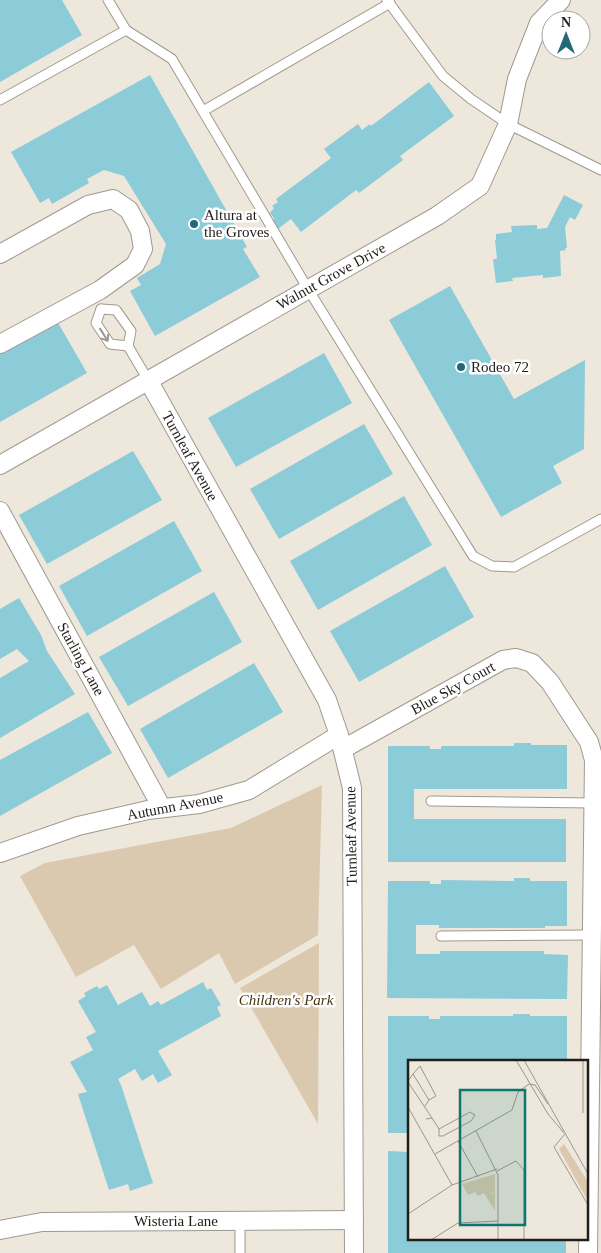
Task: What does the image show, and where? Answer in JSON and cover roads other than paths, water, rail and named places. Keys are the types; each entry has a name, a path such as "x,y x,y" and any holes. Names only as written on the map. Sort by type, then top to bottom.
{"street":[{"name":"Walnut Grove Drive","path":"0,465 437,216 480,186 508,124 516,79 539,23 560,0"},
{"path":"0,254 88,205 114,199 129,210 140,231 143,248 135,265 96,302 0,344"},
{"name":"Turnleaf Avenue","path":"148,380 327,700 341,742 352,788 354,1253"},
{"name":"Starling Lane","path":"0,511 162,808"},
{"name":"Blue Sky Court","path":"341,742 503,660 516,658 532,663 550,682 589,742 594,760 588,1073 588,1253"},
{"name":"Autumn Avenue","path":"0,853 78,826 148,810 199,804 249,790 341,742"},
{"name":"Wisteria Lane","path":"0,1230 42,1222 354,1220"}],"lane":[{"path":"108,0 126,30 172,59 308,289 473,556 492,566 514,567 601,519"},
{"path":"203,111 388,2 444,76 471,99 508,124 601,170"},
{"path":"0,100 126,30"},
{"path":"128,346 110,344 96,323 96,302 116,310 131,331 128,346 148,380"},
{"path":"430,801 593,803"},
{"path":"441,936 591,935"},
{"path":"240,1221 240,1253"}],"place":[{"name":"Altura at the Groves","path":"194,224"},
{"name":"Rodeo 72","path":"461,367"}],"park label":[{"name":"Children's Park","path":"286,1000"}]}
